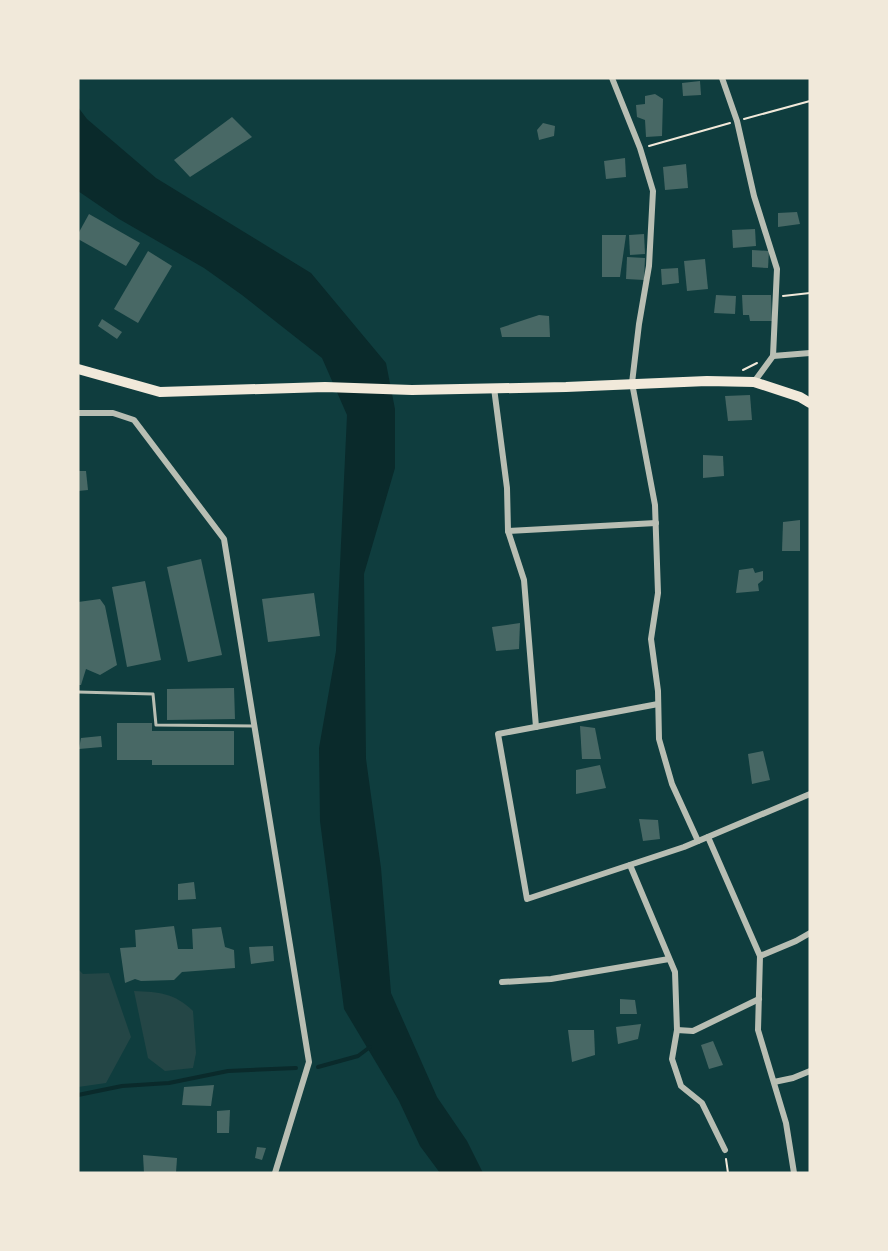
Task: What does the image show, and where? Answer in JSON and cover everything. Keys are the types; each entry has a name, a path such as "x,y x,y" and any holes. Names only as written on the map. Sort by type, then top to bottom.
{"main road":[{"path":"78,369 160,392 325,387 412,390 566,387 707,381 754,382 801,397 810,403"}],"street":[{"path":"612,78 640,148 653,191 649,266 632,383 655,505 658,593 651,639 659,739 672,784 698,841"},
{"path":"722,78 737,122 754,196 777,269 773,356 754,382"},
{"path":"773,356 810,353"},
{"path":"494,388 507,488 508,531 524,580 536,727"},
{"path":"78,413 113,413 134,420 224,539 309,1062 275,1173"},
{"path":"508,531 656,523"},
{"path":"658,704 498,734 527,899 698,841 810,794"},
{"path":"708,837 760,956 758,1030 786,1123 794,1173"},
{"path":"630,865 675,972 676,1030 672,1059 681,1086 702,1103 725,1150"},
{"path":"760,956 810,933"},
{"path":"502,982 551,979 669,959"},
{"path":"676,1030 693,1030 759,999"},
{"path":"774,1082 810,1071"}],"lane":[{"path":"78,692 153,694 156,725 254,726"}],"path":[{"path":"640,148 810,101"},
{"path":"778,297 810,293"},
{"path":"735,373 760,361"},
{"path":"725,1150 728,1173"}],"shaded area":[{"path":"78,107 87,119 156,178 311,273 386,363 395,409 395,468 364,574 366,759 381,868 391,993 437,1097 467,1141 483,1173 440,1173 420,1146 399,1101 344,1009 320,821 319,748 336,651 347,415 322,358 204,268 119,219 78,191"},
{"path":"78,969 83,974 109,973 131,1037 106,1083 78,1087"},
{"path":"134,991 173,997 193,1011 196,1053 193,1068 165,1071 148,1058"}],"building":[{"path":"700,81 701,95 683,96 682,83"},
{"path":"655,94 663,99 662,136 646,137 645,120 637,117 636,105 645,104 645,96"},
{"path":"232,117 252,137 190,177 174,160"},
{"path":"543,123 555,126 554,136 539,140 537,130"},
{"path":"625,158 626,177 606,179 604,161"},
{"path":"686,164 688,188 665,190 663,167"},
{"path":"797,212 800,224 778,227 778,213"},
{"path":"89,214 140,243 126,266 78,239 78,234"},
{"path":"755,229 756,246 733,248 732,230"},
{"path":"644,234 645,254 630,255 629,235"},
{"path":"602,235 626,235 620,277 602,277"},
{"path":"752,250 769,251 768,268 752,267"},
{"path":"148,251 172,266 138,323 114,309"},
{"path":"627,257 645,258 644,280 626,279"},
{"path":"705,259 708,289 687,291 684,261"},
{"path":"678,268 679,283 662,285 661,269"},
{"path":"716,295 736,296 735,314 714,313"},
{"path":"742,295 771,295 772,321 750,321 749,315 743,315"},
{"path":"539,315 549,316 550,337 502,337 500,328"},
{"path":"102,319 122,332 117,339 98,326"},
{"path":"750,395 752,420 728,421 725,396"},
{"path":"703,455 723,456 724,476 703,478"},
{"path":"78,471 86,471 88,490 78,491"},
{"path":"800,520 800,551 782,551 783,522"},
{"path":"201,559 222,655 188,662 167,567"},
{"path":"753,568 755,573 763,571 763,580 758,584 759,591 736,593 739,570"},
{"path":"145,581 161,660 127,667 112,587"},
{"path":"314,593 320,636 268,642 262,599"},
{"path":"100,599 105,606 117,665 100,675 86,669 81,685 78,685 78,602"},
{"path":"520,623 519,649 496,651 492,627"},
{"path":"234,688 235,719 167,720 167,689"},
{"path":"117,723 152,723 152,731 234,731 234,765 152,765 152,760 117,760"},
{"path":"580,726 595,728 601,759 582,759"},
{"path":"101,736 102,747 79,749 81,738"},
{"path":"763,751 770,780 752,784 748,754"},
{"path":"600,765 606,788 576,794 576,770"},
{"path":"639,819 658,820 660,839 643,841"},
{"path":"194,882 196,899 178,900 178,884"},
{"path":"174,926 178,949 193,949 192,929 221,927 225,947 234,950 235,968 182,972 174,980 141,981 135,979 125,983 120,948 136,947 135,930"},
{"path":"273,946 274,961 251,964 249,947"},
{"path":"620,999 635,1000 637,1014 620,1014"},
{"path":"641,1024 638,1039 618,1044 616,1027"},
{"path":"568,1030 594,1030 595,1055 572,1062"},
{"path":"713,1041 723,1065 709,1069 701,1045"},
{"path":"214,1085 211,1106 182,1105 184,1087"},
{"path":"230,1110 229,1133 217,1133 217,1111"},
{"path":"257,1147 266,1148 262,1160 255,1158"},
{"path":"143,1155 177,1158 176,1173 144,1173"}],"waterway":[{"path":"318,1067 358,1056 370,1047"},
{"path":"78,1095 122,1086 169,1083 228,1071 296,1068"}]}
